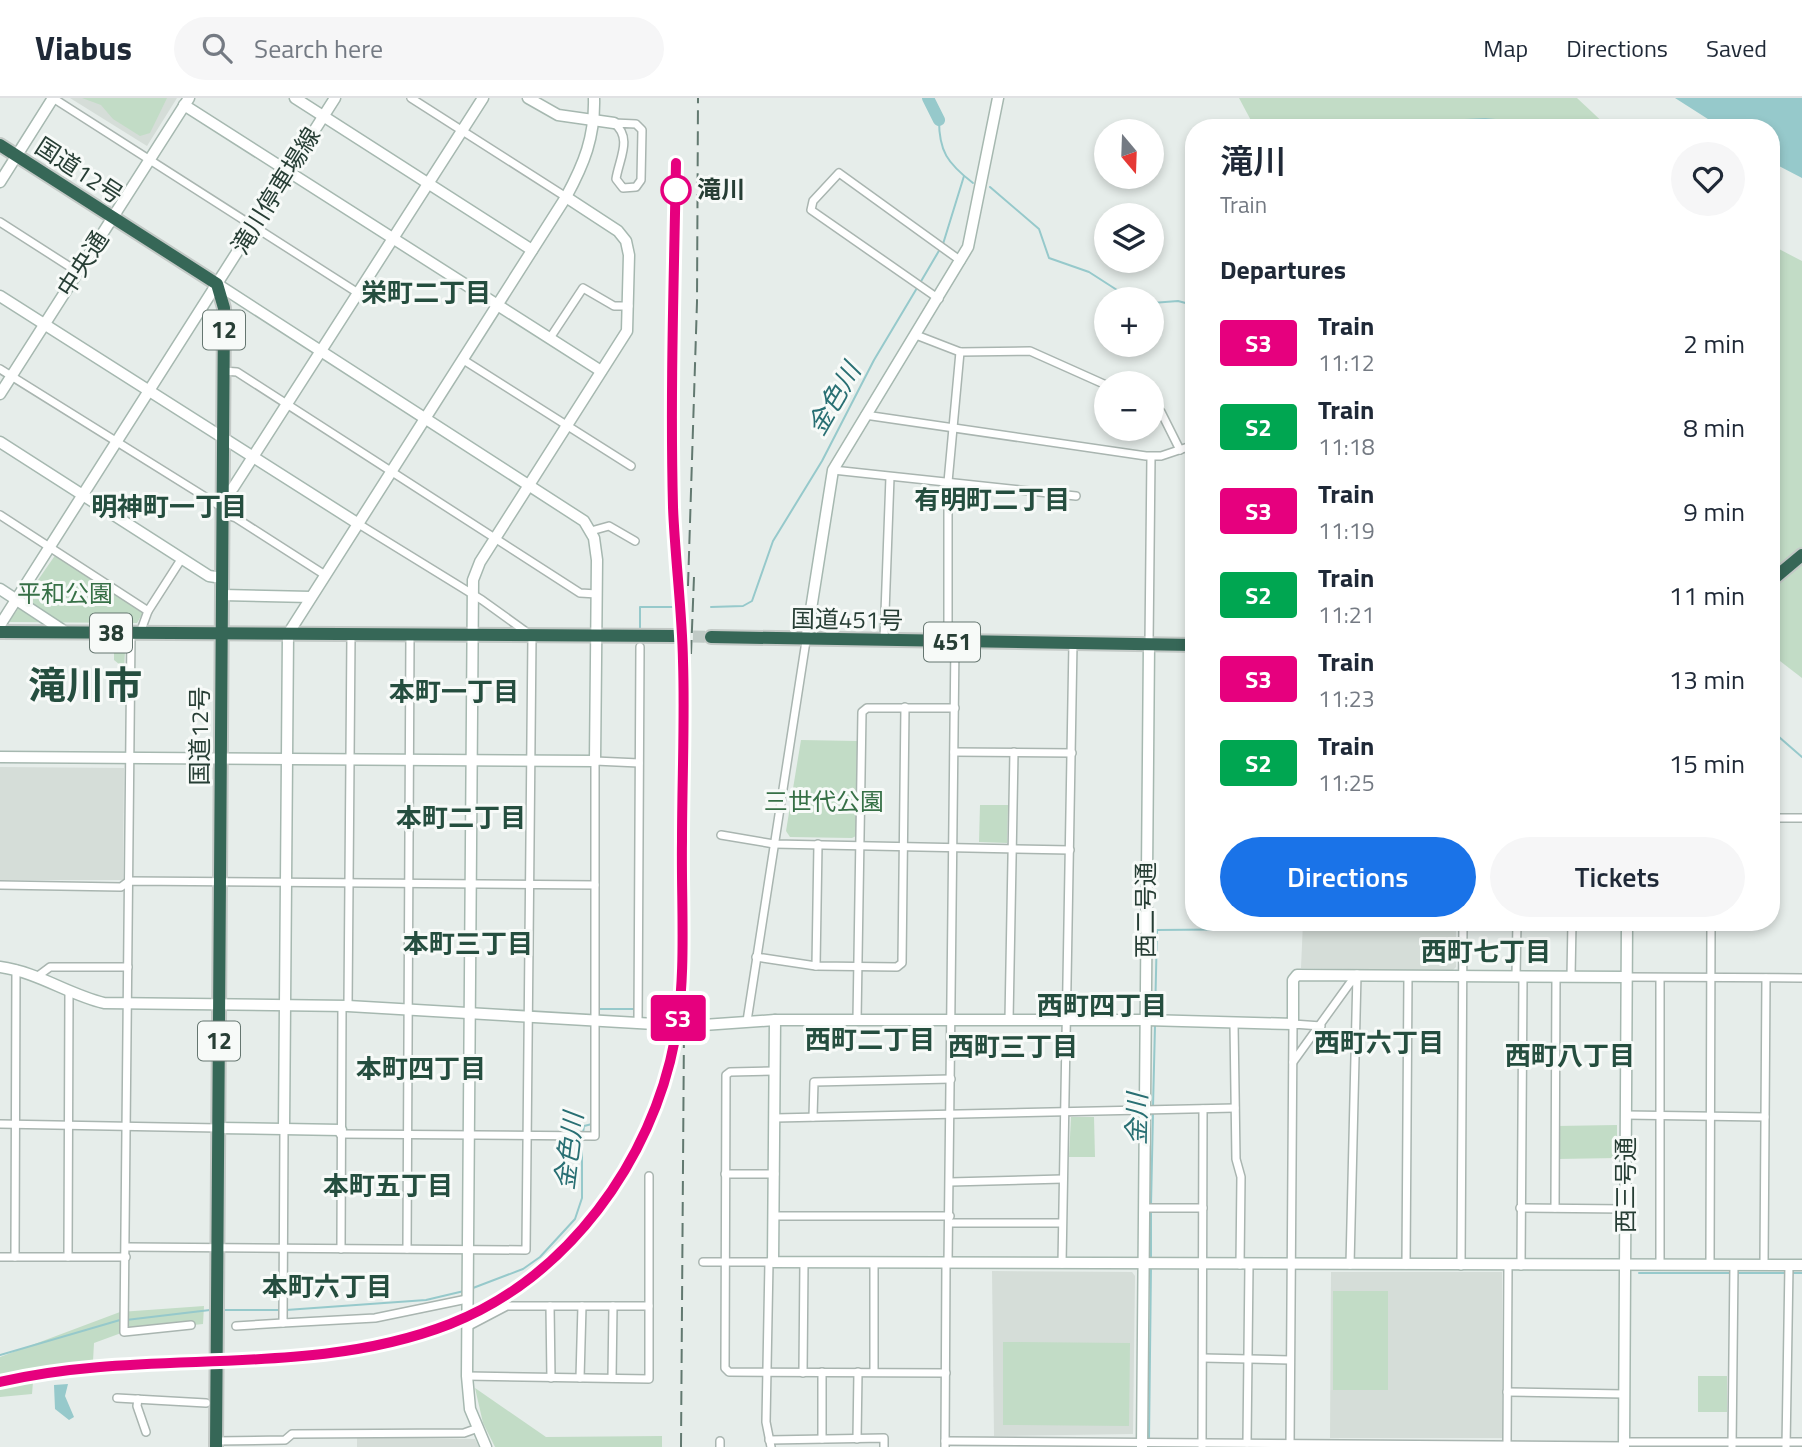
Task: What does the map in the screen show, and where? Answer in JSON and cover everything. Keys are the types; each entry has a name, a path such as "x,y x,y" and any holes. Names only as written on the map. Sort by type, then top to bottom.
{"highway":[{"name":"国道12号","path":"0,145 217,284 224,308 216,1444"},
{"path":"1780,573 1802,555"},
{"name":"38","path":"0,632 222,634"},
{"path":"222,634 675,636"},
{"name":"国道451号","path":"711,637 884,642 1185,645"}],"street":[{"path":"0,181 53,98 358,293"},
{"path":"295,98 532,250"},
{"name":"滝川停車場線","path":"0,625 335,98"},
{"path":"411,98 624,237 629,255 627,331 475,570 472,596 469,884 467,1376 470,1409 486,1447"},
{"path":"223,507 483,98"},
{"path":"528,98 558,115 636,124 642,130 641,180 636,187 629,189 623,188 616,179 625,142 626,123"},
{"path":"283,1323 288,634 566,197 584,163 595,121 594,98"},
{"path":"747,1021 833,470 961,261 971,238 998,98"},
{"path":"186,101 289,172 601,371"},
{"name":"中央通","path":"0,394 186,101"},
{"path":"614,123 623,133 625,142"},
{"path":"939,299 811,211 814,201 839,173 961,261"},
{"path":"0,222 78,272"},
{"path":"0,1124 284,1129 407,1135 594,1136 597,551 591,531 577,514 217,284"},
{"path":"550,338 583,288 614,306 629,306"},
{"path":"0,296 510,618 532,636 526,1250 127,1247"},
{"path":"916,335 960,352 1030,351 1094,380"},
{"path":"960,352 948,482 955,708 945,1444 1576,1446 1802,1442"},
{"path":"462,359 631,466"},
{"path":"0,369 223,507 325,575"},
{"path":"223,371 237,372 580,593 597,594"},
{"path":"865,415 1152,457 1185,448"},
{"path":"1164,418 1180,450"},
{"path":"0,442 209,576 222,578"},
{"name":"西二号通","path":"1142,1445 1152,457"},
{"path":"833,470 1076,496"},
{"path":"884,642 890,477"},
{"path":"0,515 148,611"},
{"path":"591,531 609,526 635,541"},
{"path":"182,558 135,634 130,758 127,1257 124,1332 191,1325"},
{"path":"0,589 67,633"},
{"path":"222,595 311,597"},
{"path":"341,1249 340,1132 348,883 351,635"},
{"path":"407,1249 410,635"},
{"path":"1062,1264 1073,643"},
{"path":"638,1024 640,647"},
{"path":"756,957 816,966 897,967 902,963 905,707"},
{"path":"857,1020 862,712 867,708 955,708"},
{"path":"954,752 1072,753"},
{"path":"1009,1020 1014,752"},
{"path":"0,757 531,759 639,763"},
{"path":"1780,818 1802,818"},
{"path":"721,835 774,844 1070,850"},
{"path":"816,966 818,844"},
{"path":"0,885 121,887 129,881 595,886"},
{"path":"1461,1266 1463,931"},
{"path":"1518,931 1521,1265"},
{"path":"1571,977 1572,931"},
{"name":"西三号通","path":"1623,1445 1627,931"},
{"path":"1710,1265 1711,931"},
{"path":"0,967 38,976 69,993 104,1003 408,1008 638,1024 710,1025 775,1020 1146,1020 1321,1026"},
{"path":"38,976 50,967 128,967"},
{"path":"15,1257 16,969"},
{"path":"1290,1445 1293,980 1297,975 1802,978"},
{"path":"1406,1265 1408,975"},
{"path":"1292,1062 1357,977"},
{"path":"1350,1265 1357,977"},
{"path":"1555,1208 1556,977"},
{"path":"1660,978 1660,1265"},
{"path":"1764,1265 1766,978"},
{"path":"68,1257 69,993"},
{"path":"775,1020 775,1174 767,1373 770,1443 884,1438 884,1447"},
{"path":"1234,1024 1236,1159 1241,1177 1249,1359 1244,1444"},
{"path":"775,1071 730,1072 726,1075 725,1368 729,1372 767,1373 946,1373"},
{"path":"813,1117 814,1082 951,1079"},
{"path":"775,1118 1235,1108"},
{"path":"1202,1445 1203,1109"},
{"path":"1626,1115 1765,1117"},
{"path":"725,1174 775,1174"},
{"path":"467,1376 649,1379 649,1176"},
{"path":"950,1182 1063,1179"},
{"path":"1145,1208 1203,1208"},
{"path":"1520,1208 1625,1209"},
{"path":"774,1216 1062,1223"},
{"path":"0,1257 127,1257"},
{"path":"704,1262 1802,1265"},
{"path":"803,1373 804,1262"},
{"path":"874,1262 874,1372"},
{"path":"1502,1445 1507,1392 1508,1265"},
{"path":"1732,1444 1734,1265"},
{"path":"1786,1444 1789,1265"},
{"path":"236,1326 374,1318 467,1298"},
{"path":"467,1327 507,1306 649,1306"},
{"path":"550,1306 551,1378"},
{"path":"580,1378 582,1306"},
{"path":"612,1378 613,1306"},
{"path":"1203,1358 1290,1360"},
{"path":"857,1438 858,1372"},
{"path":"822,1373 822,1439"},
{"path":"1507,1392 1624,1394"},
{"path":"117,1398 206,1403"},
{"path":"138,1399 137,1406 146,1432"},
{"path":"216,1444 285,1440 292,1434 464,1433 478,1428"}],"shaded area":[{"path":"70,98 177,98 147,146"},
{"path":"0,767 124,768 123,880 0,880"},
{"path":"1303,931 1456,931 1456,967 1452,971 1301,968"},
{"path":"992,1271 1132,1272 1135,1276 1133,1434 994,1436"},
{"path":"1331,1272 1502,1272 1502,1438 1330,1438"},
{"path":"357,1437 475,1439 479,1447 357,1447"}],"green space":[{"path":"82,98 167,98 150,133 140,136 113,119 101,105"},
{"path":"1239,98 1577,98 1599,119 1250,119"},
{"path":"1780,250 1802,261 1802,678 1780,661"},
{"name":"平和公園","path":"56,554 144,611 137,623 9,622"},
{"path":"122,646 125,651 123,694 114,694 119,664 114,660 114,650"},
{"name":"三世代公園","path":"801,740 857,741 856,836 790,837 786,831"},
{"path":"980,805 1008,805 1007,843 979,842"},
{"path":"1071,1117 1094,1117 1095,1157 1069,1157"},
{"path":"1617,1125 1617,1158 1557,1159 1557,1126"},
{"path":"1333,1291 1388,1291 1388,1390 1333,1390"},
{"path":"204,1306 203,1324 124,1332 94,1343 93,1361 34,1370 32,1394 0,1397 0,1357 120,1312"},
{"path":"1003,1342 1130,1343 1129,1426 1003,1425"},
{"path":"1698,1376 1727,1376 1727,1412 1698,1412"},
{"path":"475,1388 546,1437 662,1436 662,1447 495,1447 483,1423"}],"water":[{"path":"1675,98 1802,98 1802,178 1780,167 1780,119 1708,119"},
{"path":"68,1384 65,1396 74,1417 69,1420 55,1409 54,1385"}],"waterway":[{"path":"928,98 939,120"},
{"path":"939,120 946,156 973,183"},
{"name":"金色川","path":"943,244 964,176"},
{"path":"990,187 1039,229 1049,258 1089,272 1112,287"},
{"name":"金色川","path":"920,283 940,249"},
{"name":"金色川","path":"711,607 743,606 752,601 773,541 822,461 874,360 917,288"},
{"path":"1164,302 1185,303"},
{"name":"金色川","path":"640,631 640,607 674,607"},
{"path":"1780,738 1802,757"},
{"name":"金川","path":"1155,1017 1157,930 1185,930"},
{"name":"金色川","path":"642,983 642,1009"},
{"name":"金色川","path":"597,1009 637,1009"},
{"name":"金色川","path":"591,1023 591,1066"},
{"name":"金川","path":"1153,1107 1155,1026"},
{"name":"金川","path":"1151,1205 1153,1113"},
{"name":"金色川","path":"583,1133 584,1126 592,1124"},
{"name":"金色川","path":"473,1288 523,1269 540,1257 575,1219 582,1198 582,1139"},
{"name":"金川","path":"1151,1211 1151,1258"},
{"name":"金川","path":"1149,1440 1151,1267"},
{"path":"1639,1273 1731,1273"},
{"path":"1737,1273 1787,1273"},
{"path":"1793,1273 1802,1273"},
{"name":"金色川","path":"286,1310 426,1300 464,1291"},
{"name":"金色川","path":"126,1320 210,1310"},
{"name":"金色川","path":"223,1310 280,1310"},
{"name":"金色川","path":"0,1355 120,1320"}],"tunnel":[{"path":"675,636 711,637"}],"railway":[{"path":"688,586 697,302 698,98"},
{"path":"232,1360 324,1355 379,1346 441,1327 497,1299 546,1263 588,1220 623,1171 650,1117 669,1057 680,994 683,659 673,507 676,163"},
{"path":"691,654 694,577"},
{"path":"681,1447 684,1027"},
{"path":"0,1382 88,1367 203,1361"}],"train":[{"name":"S3","path":"0,1382 39,1373 88,1367 358,1351 449,1324 485,1307 519,1285 561,1250 604,1205 634,1156 670,1062 680,994 683,659 673,507 676,163"}],"place":[{"name":"滝川","path":"676,190"}],"district":[{"name":"栄町二丁目","path":"426,293"},
{"name":"有明町二丁目","path":"992,500"},
{"name":"明神町一丁目","path":"169,507"},
{"name":"滝川市","path":"85,686"},
{"name":"本町一丁目","path":"454,692"},
{"name":"本町二丁目","path":"461,818"},
{"name":"本町三丁目","path":"468,944"},
{"name":"西町七丁目","path":"1486,952"},
{"name":"西町四丁目","path":"1102,1006"},
{"name":"西町二丁目","path":"870,1040"},
{"name":"西町六丁目","path":"1379,1043"},
{"name":"西町三丁目","path":"1013,1047"},
{"name":"西町八丁目","path":"1570,1056"},
{"name":"本町四丁目","path":"421,1069"},
{"name":"本町五丁目","path":"388,1186"},
{"name":"本町六丁目","path":"327,1287"}]}
